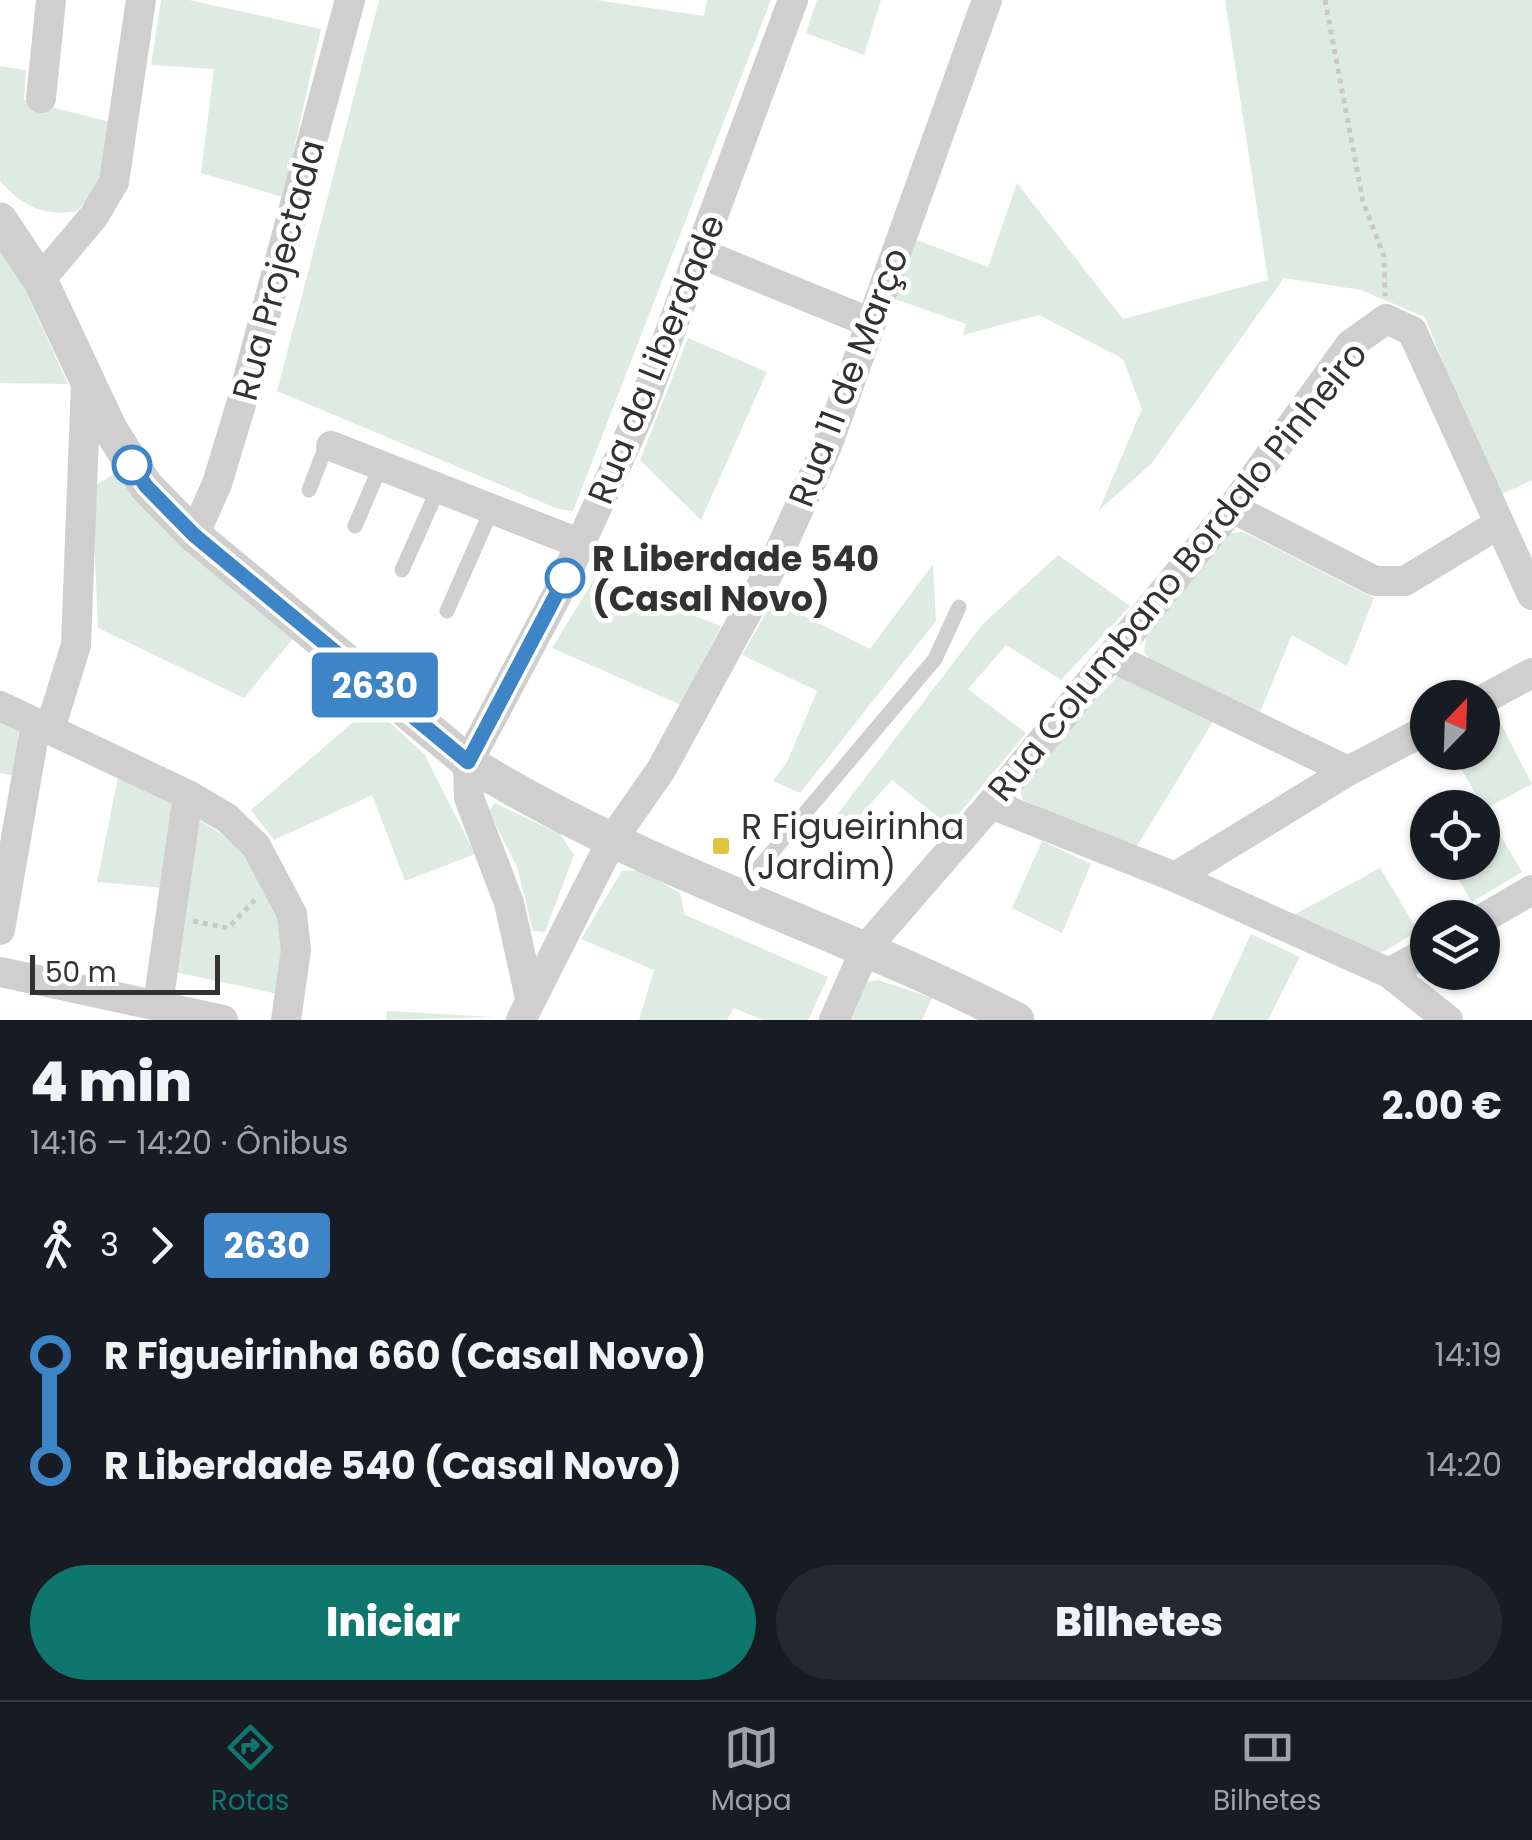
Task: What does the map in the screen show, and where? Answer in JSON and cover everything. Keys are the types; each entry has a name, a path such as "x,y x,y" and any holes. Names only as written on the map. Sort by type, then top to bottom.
{"street":[{"path":"41,98 51,0"},
{"path":"40,280 94,216 114,182 141,0"},
{"name":"Rua Projectada","path":"194,535 217,484 242,401 350,0"},
{"name":"Rua da Liberdade","path":"468,762 582,544 640,413 793,0"},
{"name":"Rua 11 de Março","path":"525,1009 612,840 627,825 662,770 777,557 827,446 987,0"},
{"path":"0,220 40,280 86,382 146,486 194,535 468,762 515,792 612,840 735,896 866,948 1016,1020"},
{"path":"700,252 871,323"},
{"path":"1386,319 1412,331 1496,525 1532,595"},
{"name":"Rua Columbano Bordalo Pinheiro","path":"834,1020 866,948 991,804 1232,508 1350,345 1386,319"},
{"path":"0,930 43,726 76,645 86,382"},
{"path":"331,446 582,544"},
{"path":"1232,508 1376,581 1405,581 1496,525"},
{"path":"1112,657 1348,771"},
{"path":"1500,690 1532,673"},
{"path":"0,706 188,795 228,818 256,846 292,914 296,950 286,1020"},
{"path":"1175,878 1348,771 1410,738"},
{"path":"468,762 469,798 509,903 525,1009"},
{"path":"158,1004 188,795"},
{"path":"991,804 1175,878 1388,973 1448,1020"},
{"path":"1500,909 1532,890"},
{"path":"1388,973 1410,960"},
{"path":"0,972 223,1020"}],"lane":[{"path":"309,490 326,449 331,446"},
{"path":"355,526 382,464"},
{"path":"402,570 439,487"},
{"path":"448,611 492,508"},
{"path":"735,896 934,658 960,608"}],"path":[{"path":"1325,0 1363,202 1384,256 1386,319"},
{"path":"171,916 228,928 278,882"}],"shaded area":[{"path":"161,0 189,0 321,29 283,197 201,173 214,69 151,65"},
{"path":"379,0 596,0 704,16 707,0 771,0 573,511 558,509 277,391"},
{"path":"817,0 881,0 864,55 806,33"},
{"path":"1225,0 1532,0 1532,480 1496,497 1425,317 1361,290 1284,278 1151,464 1099,510 1142,409 1123,359 1039,315 963,335 966,324 895,299 917,240 988,267 1017,183 1123,319 1268,280"},
{"path":"0,66 26,70 24,100 110,122 100,185 77,211 34,208 0,181"},
{"path":"0,245 10,257 68,384 0,383"},
{"path":"688,338 767,372 701,520 640,460"},
{"path":"116,473 145,508 295,636 244,698 98,628 92,487"},
{"path":"1244,532 1374,598 1347,666 1292,635 1260,712 1151,660 1144,652 1146,638 1217,539 1224,533"},
{"path":"1058,555 1130,606 1061,680 1006,645 968,689 1026,733 949,826 892,780 843,834 829,825 983,624"},
{"path":"933,564 936,621 800,793 773,781 787,762 817,691 742,655 773,601 870,649"},
{"path":"595,578 721,626 681,705 552,648"},
{"path":"1119,674 1214,720 1134,851 1022,799 1020,784"},
{"path":"372,706 425,755 475,854 405,881 372,795 274,840 251,810"},
{"path":"0,718 19,725 16,776 0,773"},
{"path":"1500,722 1532,784 1500,801 1500,790 1474,790 1462,770 1500,770"},
{"path":"119,772 172,800 164,888 97,882"},
{"path":"495,803 560,834 574,855 545,932 533,931 517,867 489,811"},
{"path":"199,820 242,852 272,896 284,937 278,994 174,972"},
{"path":"1500,835 1522,872 1471,900 1458,880 1500,880"},
{"path":"1042,841 1091,864 1062,933 1012,908"},
{"path":"1380,868 1410,918 1410,936 1385,951 1369,955 1290,917"},
{"path":"640,870 680,893 685,915 828,977 808,1020 763,1020 734,1008 727,1020 639,1020 654,970 581,939 622,871"},
{"path":"1251,934 1300,957 1268,1020 1211,1020"},
{"path":"878,980 932,998 922,1020 846,1020 867,982"},
{"path":"387,1011 495,1017 386,1020"}],"bus line":[{"name":"2630","path":"132,465 146,486 194,535 468,762 565,578"}],"place":[{"name":"R Liberdade 540 (Casal Novo)","path":"565,578"},
{"name":"R Figueirinha (Jardim)","path":"721,846"}]}
